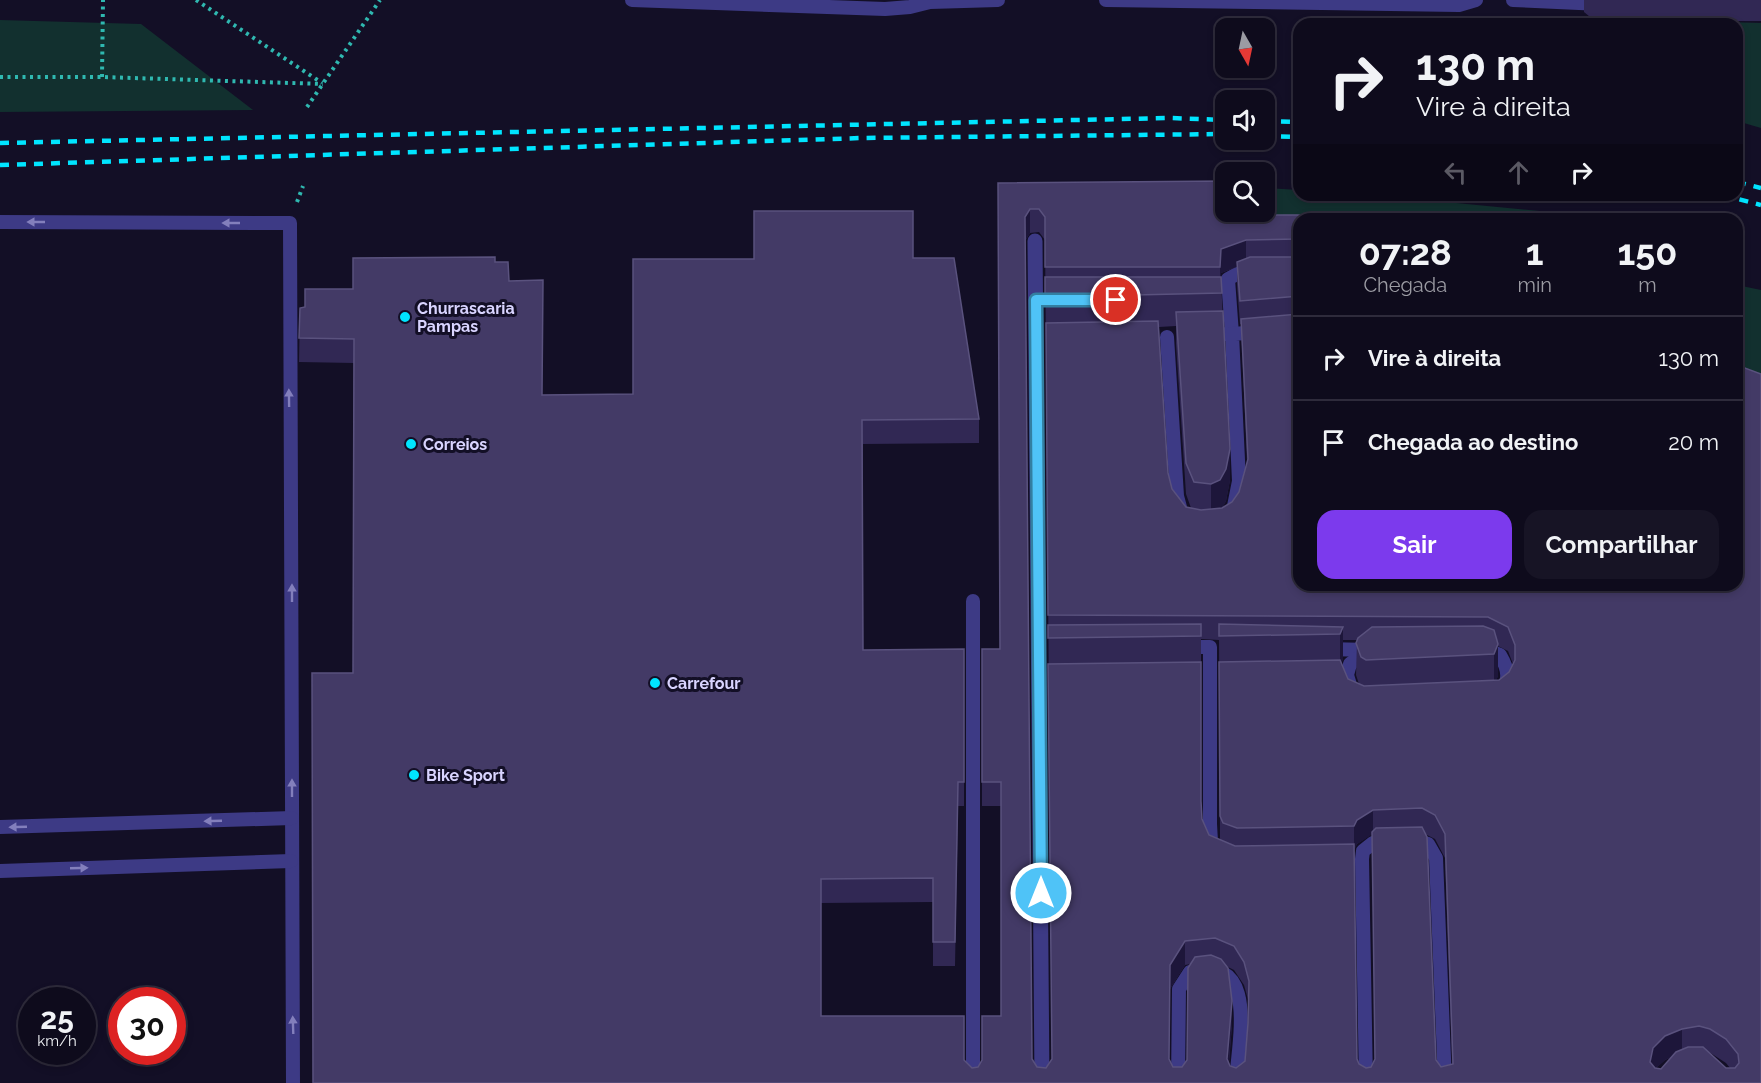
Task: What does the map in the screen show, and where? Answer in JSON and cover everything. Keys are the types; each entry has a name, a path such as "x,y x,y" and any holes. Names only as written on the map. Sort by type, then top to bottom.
{"street":[{"path":"1035,241 1042,300 1043,338 1042,1083"}],"lane":[{"path":"632,0 910,7 929,1 998,0"},
{"path":"1106,0 1327,1 1459,5 1476,0"},
{"path":"1513,0 1619,5"},
{"path":"0,222 290,223 288,347 293,1083"},
{"path":"1221,523 1231,515 1236,505 1239,481 1232,334 1224,300 1228,279 1237,274 1269,272"},
{"path":"1210,334 1277,330"},
{"path":"1148,337 1172,336 1177,496 1188,522"},
{"path":"973,601 973,1083"},
{"path":"1175,647 1228,648"},
{"path":"1210,647 1211,842 1217,854 1225,859"},
{"path":"1310,649 1485,649 1500,655 1508,672 1508,680 1498,695 1364,701 1353,694 1341,675 1350,664 1369,650"},
{"path":"0,827 292,818"},
{"path":"1366,1083 1356,859 1373,843 1422,841 1434,851 1445,1083"},
{"path":"0,871 291,861"},
{"path":"1178,1083 1179,989 1190,972 1208,968 1220,971 1233,979 1241,1000 1236,1083"}],"path":[{"path":"102,77 103,0"},
{"path":"196,0 323,84"},
{"path":"307,107 380,0"},
{"path":"0,77 102,77 323,84"}],"green space":[{"path":"0,20 141,24 253,110 0,112"},
{"path":"1743,22 1761,23 1761,128 1743,123"},
{"path":"1275,189 1293,190 1293,201 1436,201 1561,213 1293,213 1293,252 1271,222 1275,222"},
{"path":"1743,286 1761,290 1761,404 1743,396"}],"building":[{"path":"1215,181 1215,222 1275,222 1275,215 1293,215 1293,239 1246,240 1221,249 1220,267 1045,267 1045,217 1039,209 1030,209 1025,217 1032,1059 1037,1067 1046,1068 1052,1059 1048,664 1201,662 1201,801 1202,819 1209,835 1235,846 1354,844 1357,1059 1359,1064 1366,1068 1371,1067 1375,1059 1372,832 1376,828 1422,827 1427,837 1436,1060 1441,1067 1453,1064 1445,834 1435,815 1422,808 1373,810 1357,820 1354,826 1237,828 1223,823 1220,816 1219,662 1340,660 1348,679 1364,686 1499,680 1509,672 1515,660 1515,645 1508,627 1488,617 1048,615 1046,323 1158,321 1168,473 1172,489 1186,507 1201,510 1222,508 1232,502 1239,492 1248,459 1241,319 1293,315 1293,591 1743,591 1743,367 1761,374 1761,1083 313,1083 312,673 353,673 354,339 299,338 300,308 305,307 305,289 353,289 353,258 495,257 495,262 508,262 509,281 543,280 542,395 633,394 633,259 754,259 754,211 913,211 913,258 954,258 979,419 862,420 863,650 964,649 964,782 958,782 955,942 933,942 933,878 821,879 821,1016 964,1016 964,1060 972,1068 978,1067 982,1060 982,1016 1001,1016 1001,782 982,782 982,649 1000,649 998,183","holes":["1215,938 1234,946 1244,962 1249,981 1245,1061 1236,1068 1230,1066 1227,1059 1232,1001 1228,968 1221,959 1211,955 1195,957 1188,968 1187,1060 1182,1067 1173,1067 1169,1059 1170,965 1185,941","1699,1026 1710,1029 1726,1039 1738,1054 1739,1063 1735,1068 1726,1068 1703,1047 1688,1047 1676,1052 1661,1069 1655,1068 1650,1062 1653,1048 1665,1036 1682,1029"]},
{"path":"1250,257 1293,257 1293,297 1240,301 1237,262"},
{"path":"1045,277 1221,277 1222,293 1045,297"},
{"path":"1223,311 1230,449 1226,469 1220,480 1211,484 1194,482 1186,463 1176,312"},
{"path":"1201,624 1201,636 1048,638 1048,625"},
{"path":"1219,624 1343,627 1340,634 1219,636"},
{"path":"1483,626 1494,630 1498,644 1494,654 1366,660 1361,657 1356,643 1358,638 1372,627"}],"railway":[{"path":"0,143 1170,118 1215,120"},
{"path":"1275,121 1293,122"},
{"path":"0,165 862,138 1215,134"},
{"path":"1275,136 1293,137"},
{"path":"1743,184 1761,188"},
{"path":"1743,200 1761,205"}],"place":[{"name":"Churrascaria Pampas","path":"405,317"},
{"name":"Correios","path":"411,444"},
{"name":"Carrefour","path":"655,683"},
{"name":"Bike Sport","path":"414,775"}],"route":[{"path":"1041,893 1036,300 1116,300"}]}
